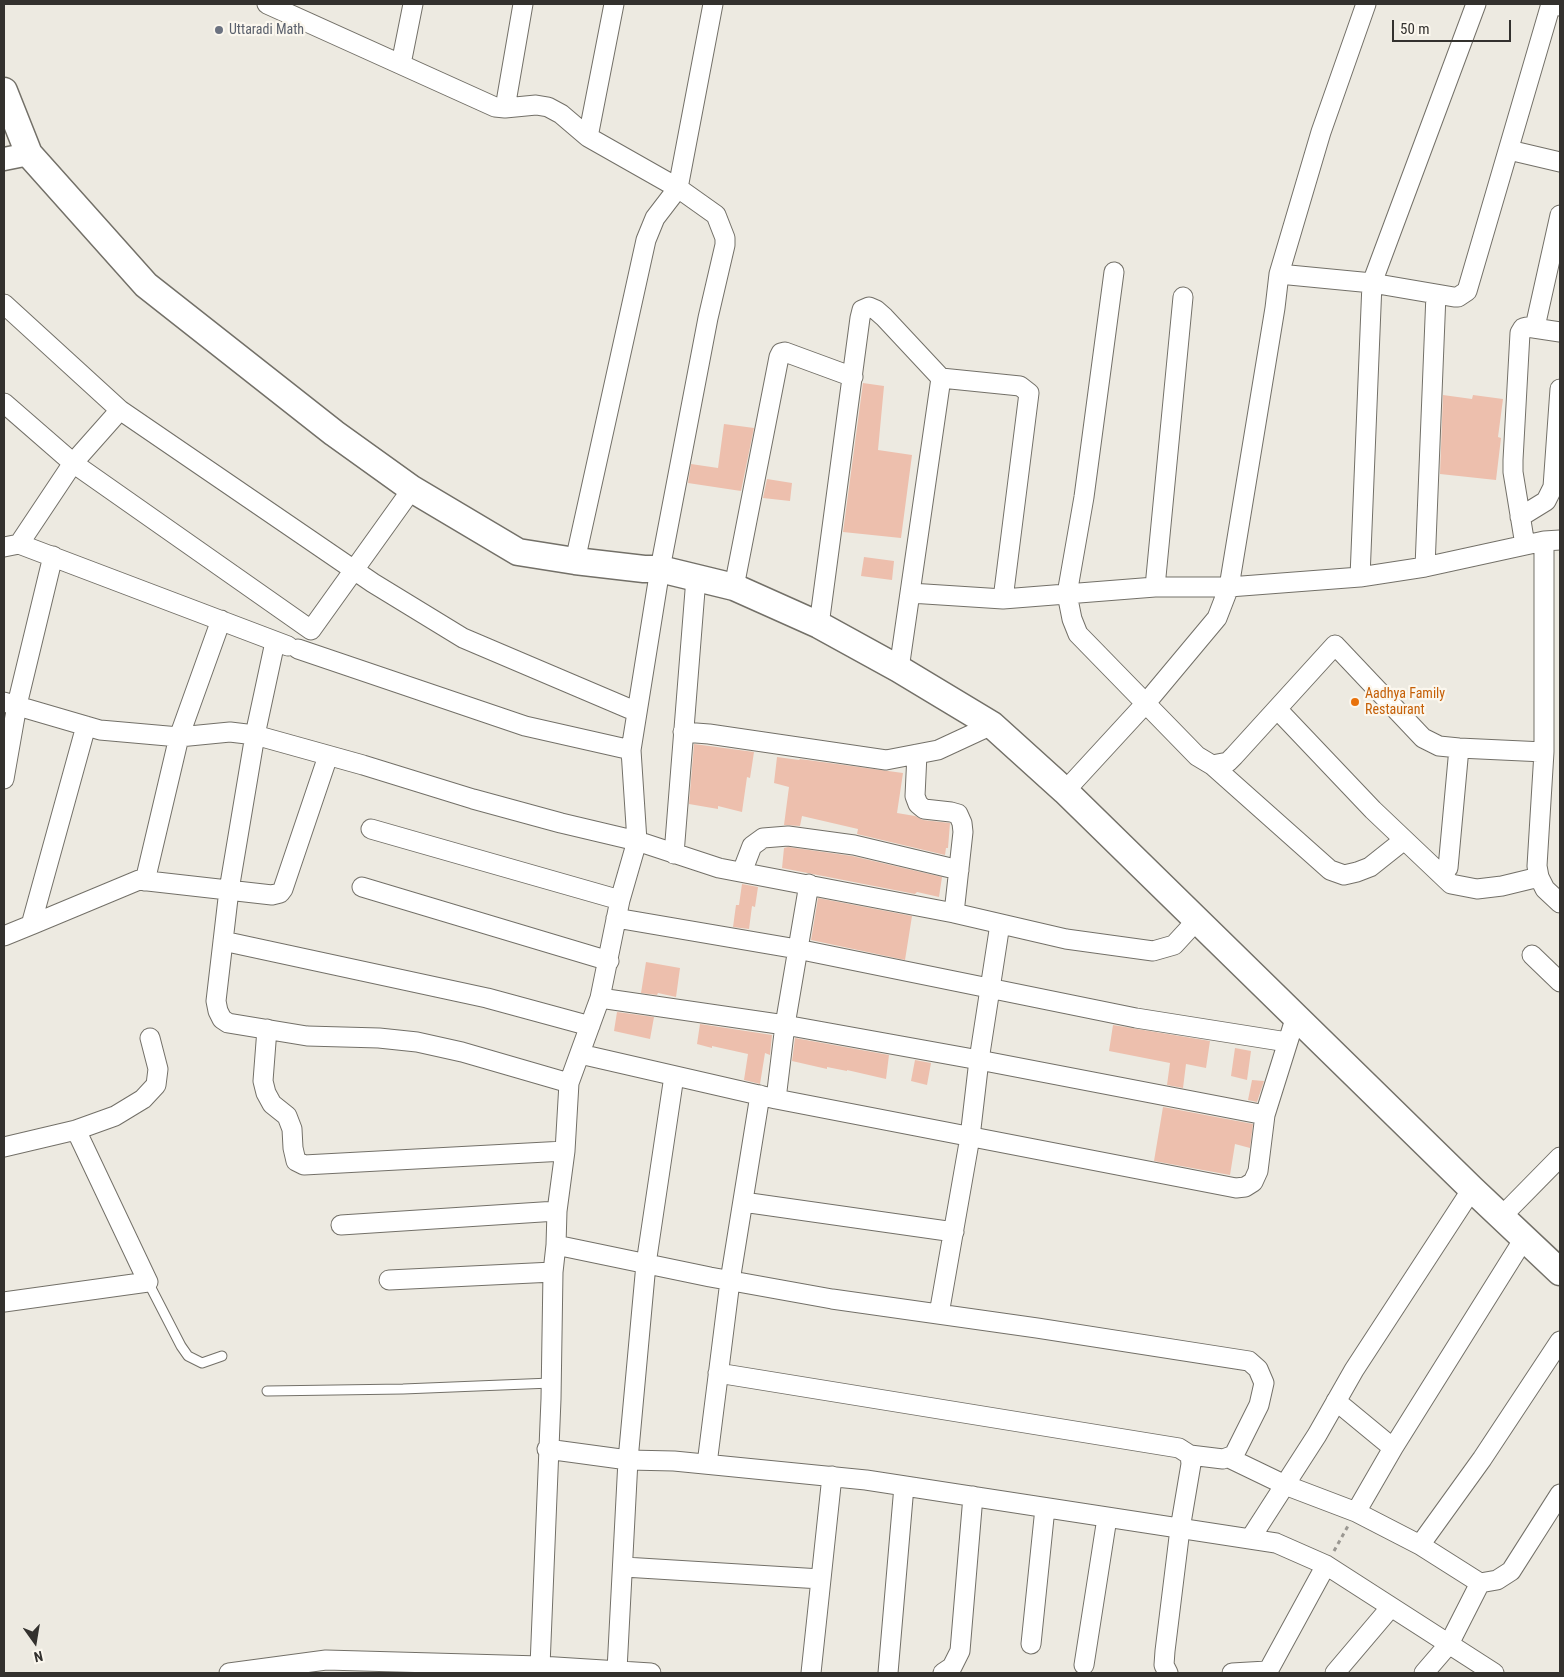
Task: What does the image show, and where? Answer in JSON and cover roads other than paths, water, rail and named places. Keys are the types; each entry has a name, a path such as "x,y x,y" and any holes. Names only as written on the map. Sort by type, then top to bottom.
{"main road":[{"path":"4,91 29,154 146,285 334,433 412,489 518,552 575,561 660,569 734,587 819,624 992,725 1066,791 1472,1189 1560,1272"}],"street":[{"path":"267,4 495,107 536,105 548,107 561,114 588,137 678,188 716,215 723,229 725,245 708,318 660,569 631,750 637,841 618,909 600,998 569,1082 565,1151 557,1211 553,1272 551,1383 540,1666"},
{"path":"401,64 413,4"},
{"path":"505,108 523,4"},
{"path":"588,137 614,4"},
{"path":"575,561 646,240 655,218 678,188 713,4"},
{"path":"1066,791 1146,703 1217,618 1229,587 1274,317 1279,274 1322,132 1366,4"},
{"path":"1360,577 1372,283 1476,4"},
{"path":"1279,274 1372,283 1458,297 1467,291 1551,4 1560,6"},
{"path":"1509,150 1560,162"},
{"path":"4,159 29,154"},
{"path":"1535,327 1560,215"},
{"path":"1114,272 1084,497 1067,594 1072,619 1078,634 1197,756 1212,765 1330,870 1344,875 1370,867 1404,840"},
{"path":"1425,567 1436,294"},
{"path":"1155,587 1184,297"},
{"path":"4,304 120,410 354,570 463,638 637,712"},
{"path":"819,624 860,318 862,310 869,307 884,316 941,378 1020,386 1029,393 1004,599"},
{"path":"1525,545 1513,460 1520,333 1523,328 1535,327 1560,332"},
{"path":"734,587 778,357 781,353 785,352 852,377"},
{"path":"899,669 941,378"},
{"path":"1520,517 1546,501 1553,487 1560,389"},
{"path":"4,403 74,463 311,630"},
{"path":"120,410 74,463 11,546 53,556 276,642 525,726 631,750"},
{"path":"298,649 412,489"},
{"path":"910,593 1004,599 1155,587 1229,587 1360,577 1425,567 1552,540 1544,752 1537,866 1539,877 1545,889 1560,903"},
{"path":"4,779 11,704 53,556"},
{"path":"674,854 696,578"},
{"path":"145,880 179,737 221,620"},
{"path":"276,642 255,736 229,890 216,1000 222,1019 228,1023 308,1036 379,1038 417,1042 462,1052 569,1082"},
{"path":"1212,765 1228,762 1335,645 1423,738 1439,746 1544,752"},
{"path":"11,704 100,730 179,737 230,732 255,736 363,765 517,811 637,841 719,868 954,912 1066,939 1153,951 1174,945 1197,920"},
{"path":"1277,709 1373,810 1451,884 1478,889 1502,886 1539,877"},
{"path":"683,732 709,734 886,760 938,750 992,725"},
{"path":"31,925 86,726"},
{"path":"1448,868 1459,748"},
{"path":"916,754 915,796 918,804 924,809 958,814 962,823 954,912"},
{"path":"4,936 132,882 145,880 276,895 283,889 328,756"},
{"path":"371,829 618,909 1136,1018 1287,1042"},
{"path":"742,872 752,846 763,838 788,836 854,845 959,870"},
{"path":"706,1464 730,1281 743,1202 785,1025 809,884"},
{"path":"362,887 609,961"},
{"path":"940,1314 970,1137 979,1060 1000,924"},
{"path":"223,941 487,998 590,1026"},
{"path":"1532,955 1560,982"},
{"path":"600,998 785,1025 1265,1115"},
{"path":"580,1054 768,1097 1236,1188 1245,1188 1252,1182 1258,1171 1265,1115 1296,1016"},
{"path":"267,1029 263,1081 266,1093 272,1104 287,1116 292,1129 296,1161 304,1165 565,1151"},
{"path":"4,1147 76,1130 115,1116 144,1099 156,1085 158,1069 150,1038"},
{"path":"617,1670 624,1567 628,1460 646,1264 674,1076"},
{"path":"4,1302 148,1282 76,1130"},
{"path":"1502,1216 1560,1158"},
{"path":"1250,1539 1317,1435 1359,1362 1472,1189"},
{"path":"743,1202 954,1232"},
{"path":"342,1225 557,1211"},
{"path":"1356,1512 1393,1448 1525,1237"},
{"path":"556,1245 730,1281 832,1299 1248,1361 1258,1368 1264,1383 1258,1404 1234,1455 1223,1459 1190,1455 1179,1448 718,1373"},
{"path":"389,1280 553,1272"},
{"path":"1420,1545 1482,1459 1560,1341"},
{"path":"1336,1401 1393,1448"},
{"path":"548,1449 628,1460 674,1461 832,1476 1276,1543 1326,1565 1494,1673"},
{"path":"1168,1673 1164,1665 1164,1658 1180,1529 1191,1464 1190,1455"},
{"path":"1229,1458 1285,1484 1356,1512 1420,1545 1480,1583 1497,1580 1511,1571 1560,1494"},
{"path":"815,1673 821,1579 832,1476"},
{"path":"888,1673 904,1486"},
{"path":"943,1673 952,1667 960,1651 973,1496"},
{"path":"1031,1644 1045,1508"},
{"path":"1084,1664 1107,1518"},
{"path":"1232,1673 1267,1672 1326,1565"},
{"path":"624,1567 821,1579"},
{"path":"1424,1673 1449,1644 1480,1583"},
{"path":"1335,1673 1391,1607"},
{"path":"229,1673 326,1660 507,1669 540,1666 651,1673"}],"lane":[{"path":"148,1282 188,1356 202,1363 222,1356"},
{"path":"267,1391 403,1389 551,1383"}],"place":[{"name":"Uttaradi Math","path":"219,30"},
{"name":"Aadhya Family Restaurant","path":"1355,702"}]}
